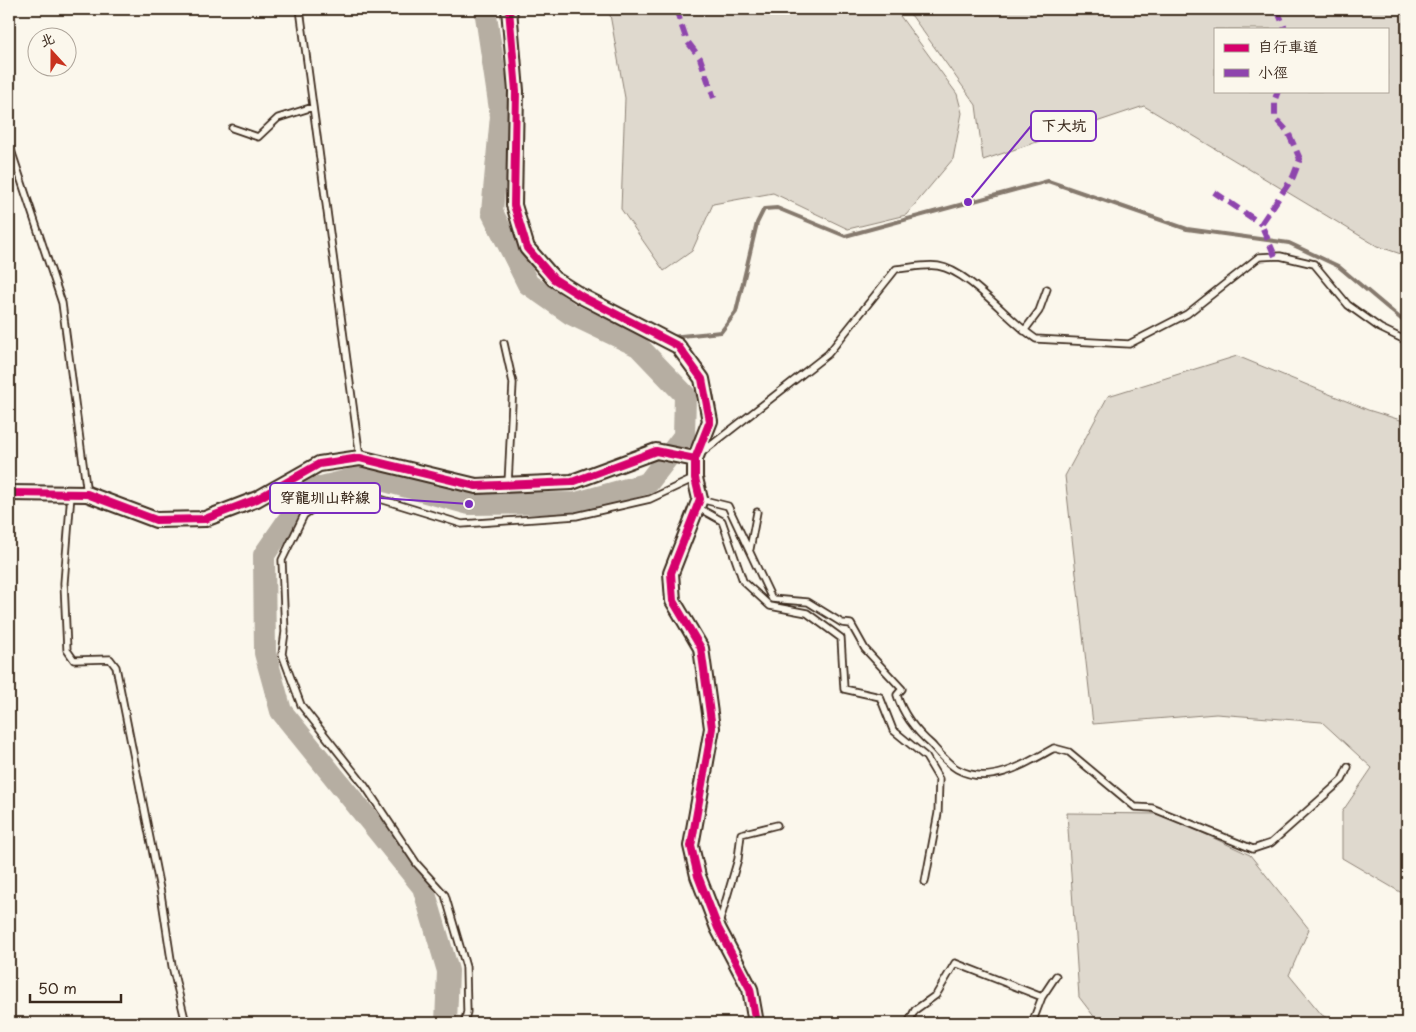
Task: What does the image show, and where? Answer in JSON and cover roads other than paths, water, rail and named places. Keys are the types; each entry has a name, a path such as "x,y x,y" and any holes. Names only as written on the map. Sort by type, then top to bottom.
{"street":[{"path":"509,9 516,91 514,205 527,248 554,278 574,291 678,346 702,379 710,421 695,459 698,503 671,573 673,601 701,648 712,728 691,846 698,876 718,928 750,988 756,1023"},
{"path":"9,493 87,494 156,520 206,519 256,499 319,464 360,458 476,486 572,482 656,451 695,459"}],"lane":[{"path":"300,9 360,458"},
{"path":"232,128 258,137 278,118 313,107"},
{"path":"9,144 62,303 87,494"},
{"path":"695,459 828,354 896,269 938,266 962,276 1024,331 1036,339 1129,344 1187,314 1259,257 1280,256 1314,264 1348,305 1380,328 1407,341"},
{"path":"1024,331 1039,311 1047,289"},
{"path":"504,342 514,383 508,485"},
{"path":"464,1023 467,1012 466,967 445,895 417,864 365,786 302,705 282,654 285,632 282,560 304,515 324,501 377,498 462,524 576,516 650,499 695,478"},
{"path":"71,494 64,583 67,650 74,660 110,658 116,667 161,894 172,966 186,1023"},
{"path":"698,503 728,506 772,599 808,602 842,623 851,624 865,649 902,689 897,695 901,710 920,734 956,769 981,777 1017,768 1054,748 1069,752 1135,806 1152,808 1253,850 1271,843 1342,780 1348,767"},
{"path":"698,503 722,521 743,581 770,606 807,613 841,638 844,690 880,697 893,730 926,757 939,779 938,813 925,882"},
{"path":"750,552 758,512"},
{"path":"718,928 738,859 741,834 777,825"},
{"path":"908,1023 914,1010 936,995 955,963 1042,997"},
{"path":"1032,1023 1042,997 1056,976"}],"waterway":[{"path":"446,1023 448,971 423,887 281,711 265,653 264,555 309,490 366,476 469,504 576,503 648,483 684,436 685,395 638,346 571,314 528,284 492,212 501,116 485,9"},
{"path":"671,337 721,332 736,312 757,223 764,209 777,208 845,236 1048,181 1187,229 1289,243 1338,266 1407,324"},
{"path":"620,337 649,337"}],"place":[{"name":"下大坑","path":"968,202"},
{"name":"穿龍圳山幹線","path":"469,504"}]}
